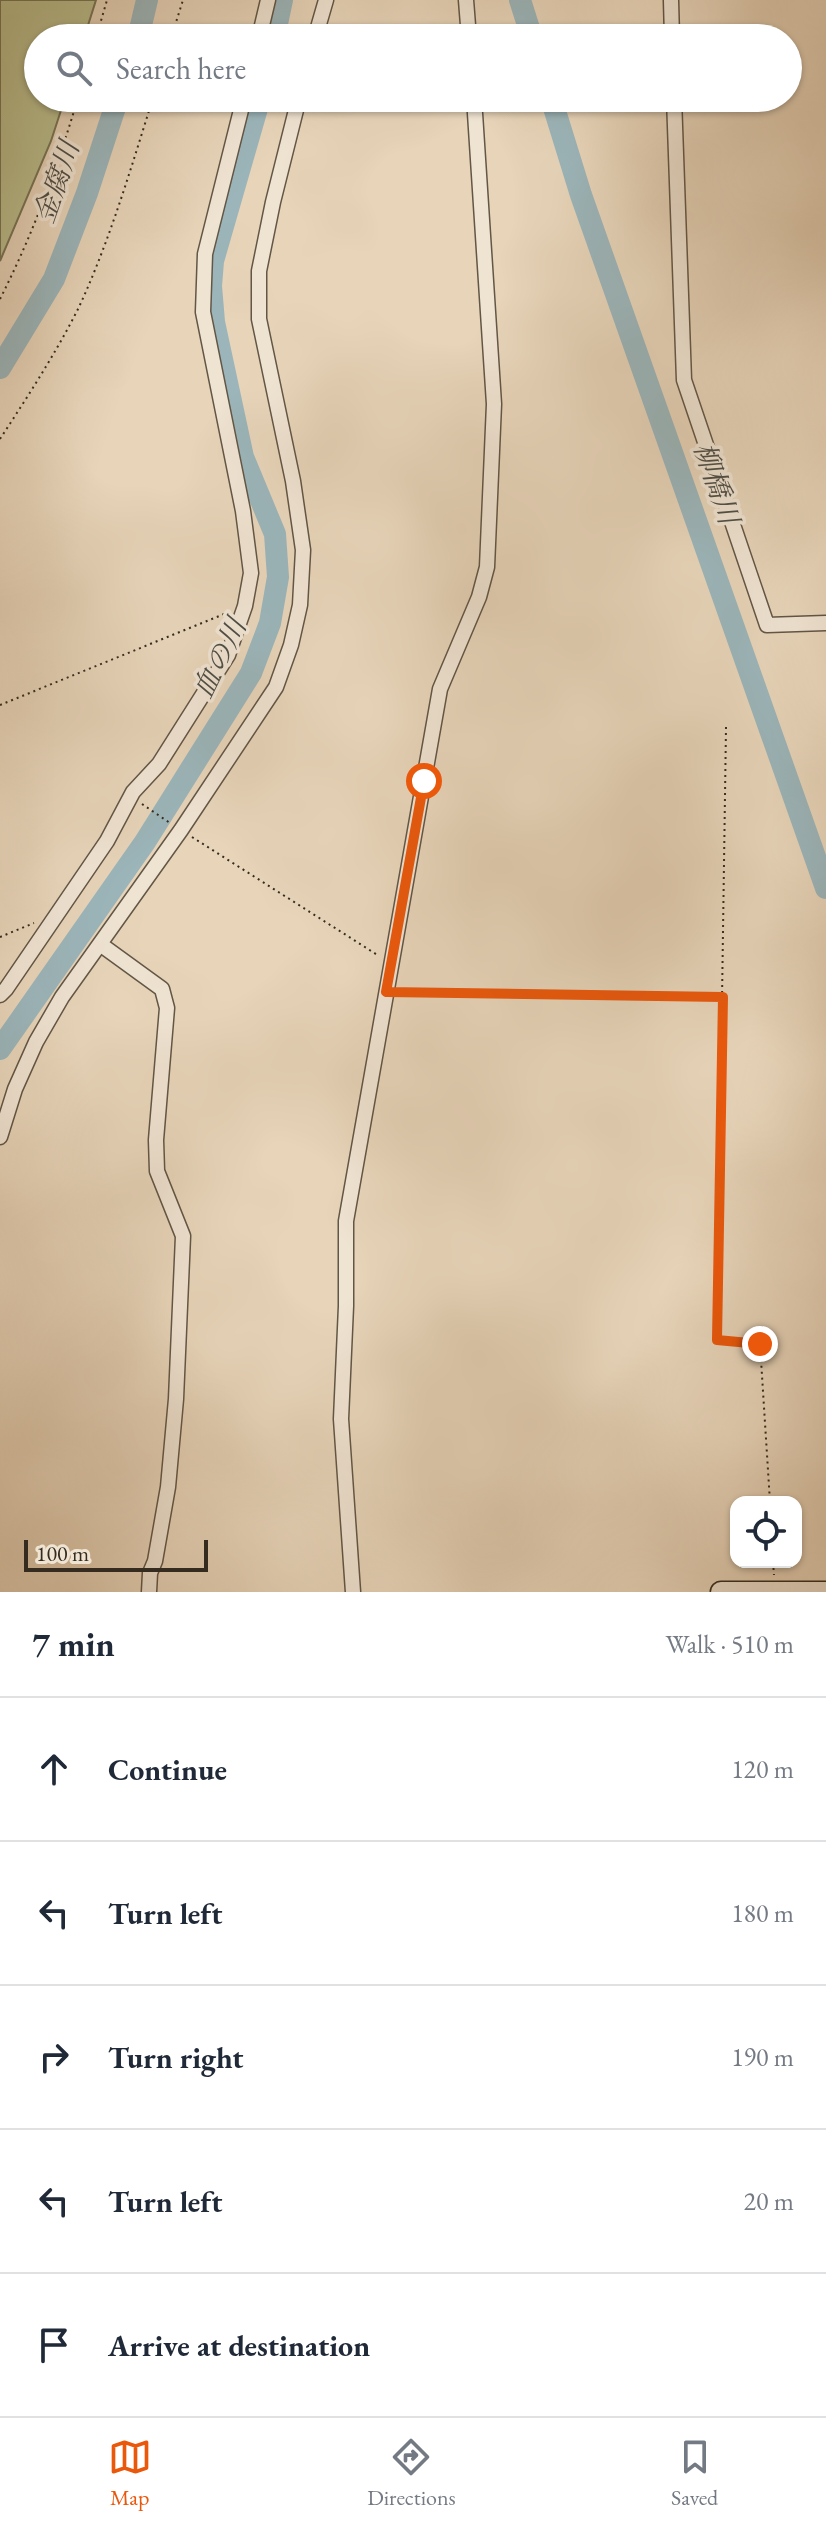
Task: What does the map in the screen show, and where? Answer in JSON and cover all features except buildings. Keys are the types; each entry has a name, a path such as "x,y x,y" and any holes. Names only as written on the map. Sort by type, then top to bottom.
{"street":[{"path":"262,24 268,0"},
{"path":"319,24 326,0"},
{"path":"466,0 468,24"},
{"path":"671,0 672,24"},
{"path":"0,995 107,841 133,792 159,764 228,655 245,606 251,573 243,511 203,312 205,254 240,112"},
{"path":"0,1137 15,1089 36,1042 62,997 181,830 276,687 291,645 300,605 303,550 293,481 259,319 259,271 296,112"},
{"path":"353,1592 341,1419 346,1221 440,689 479,597 487,567 494,404 475,112"},
{"path":"674,112 684,380 767,625 826,623"},
{"path":"100,944 162,989 167,1008 156,1140 157,1171 183,1236 176,1399 168,1487 149,1592"},
{"path":"721,1592 826,1592"}],"path":[{"path":"100,24 107,0"},
{"path":"175,24 183,0"},
{"path":"0,299 26,249 60,159 74,112"},
{"path":"0,439 41,376 79,306 107,237 148,112"},
{"path":"0,705 245,606"},
{"path":"726,727 717,1340 760,1344 770,1496"},
{"path":"134,799 391,964"},
{"path":"0,937 57,914"},
{"path":"386,992 723,997"}],"green space":[{"path":"0,0 96,0 88,24 24,24 24,112 60,112 0,261"}],"waterway":[{"name":"金腐川","path":"141,24 147,0"},
{"name":"血の川","path":"277,24 282,0"},
{"name":"柳橋川","path":"520,0 528,24"},
{"name":"金腐川","path":"0,368 54,279 113,112"},
{"name":"血の川","path":"0,1049 145,842 251,673 270,623 278,577 275,534 243,457 214,322 211,286 213,261 256,112"},
{"name":"柳橋川","path":"555,112 581,195 826,888"}],"route":[{"path":"424,781 386,992 723,997 717,1340 760,1344"}]}
